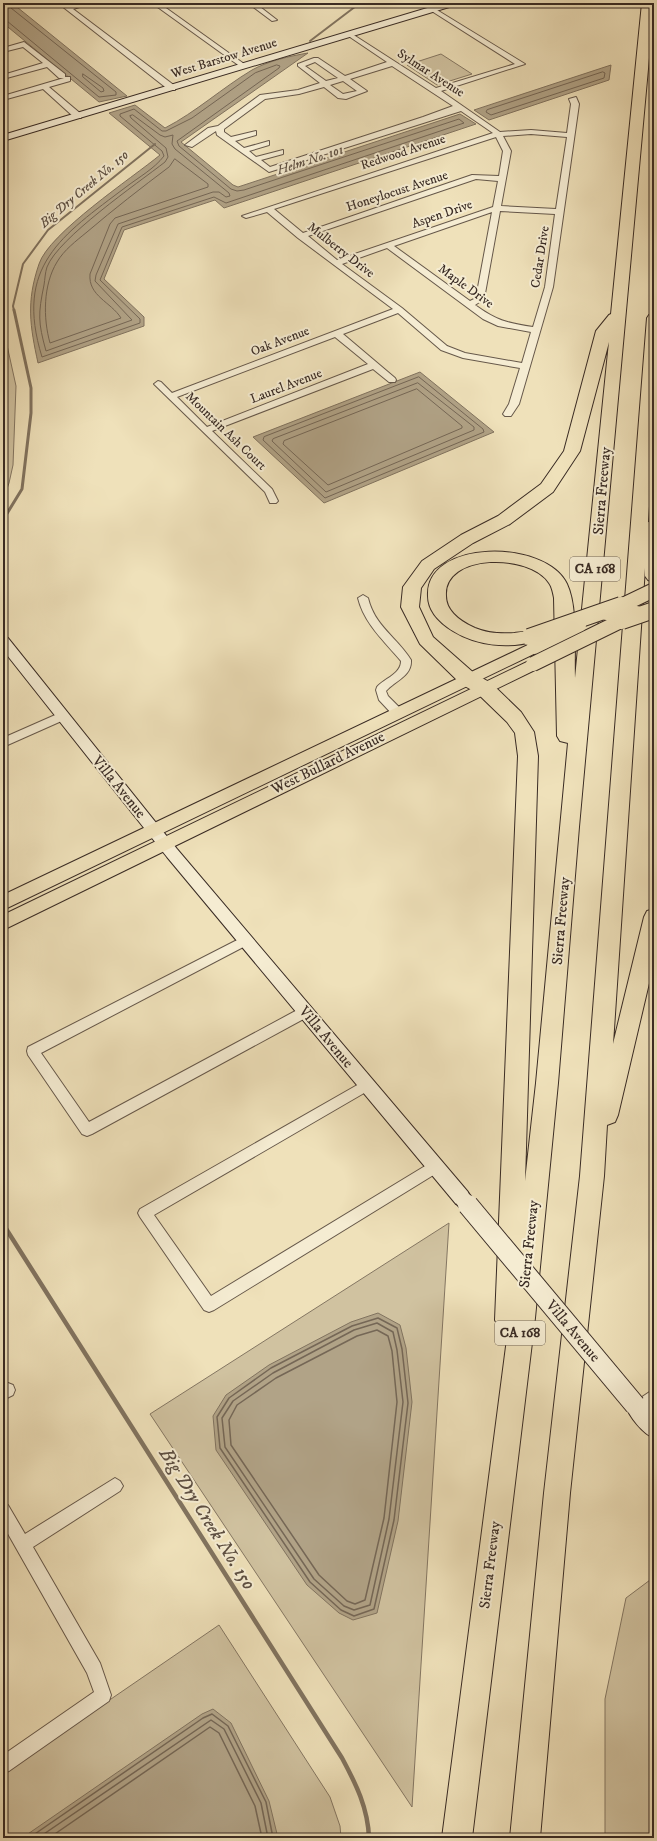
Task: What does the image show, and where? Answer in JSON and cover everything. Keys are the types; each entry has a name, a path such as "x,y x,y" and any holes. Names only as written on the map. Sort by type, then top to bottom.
{"highway":[{"name":"Sierra Freeway","path":"457,1838 502,1467 522,1318 547,1082 569,827 598,546 648,3"},
{"path":"502,1467 518,1075 528,756 524,732 514,717 426,640 410,607 412,587 428,565 468,539 504,520 547,488 572,451 604,331 619,311"},
{"name":"CA 168","path":"525,1838 558,1485 592,1176 654,318"},
{"path":"643,454 654,576"},
{"path":"569,827 564,613 561,592 557,582 551,574 529,561 496,556 462,562 453,567 440,580 436,595 437,604 447,618 464,630 488,638 532,642 622,613 654,610"},
{"path":"592,1176 654,917"}],"main road":[{"name":"West Barstow Avenue","path":"3,138 453,3"},
{"name":"West Bullard Avenue","path":"3,923 159,838 397,712 533,664 622,613 654,590"},
{"name":"West Bullard Avenue","path":"622,613 654,605"},
{"name":"West Bullard Avenue","path":"4,900 159,838 323,766 476,683 532,642"},
{"name":"Villa Avenue","path":"5,646 159,838 654,1428"},
{"path":"323,766 365,735 394,721 397,716 397,712"}],"street":[{"path":"61,3 70,8 172,88"},
{"path":"70,8 90,3"},
{"path":"155,3 243,66"},
{"path":"251,3 274,20"},
{"path":"432,9 520,64 434,91"},
{"name":"Sylmar Avenue","path":"349,34 434,91 461,107 498,134"},
{"path":"3,50 24,44 65,77 44,86 3,98"},
{"path":"316,59 342,77 363,91 346,97 300,66 316,59"},
{"path":"189,145 211,130 220,128 263,97 299,92 392,62"},
{"path":"3,77 48,64"},
{"path":"44,86 78,116"},
{"name":"Cedar Drive","path":"508,414 514,404 524,366 537,330 549,287 575,104 573,99"},
{"path":"220,128 220,133 269,170 461,107"},
{"name":"Redwood Avenue","path":"246,216 498,134 530,132 570,135"},
{"path":"230,140 253,133"},
{"path":"470,305 480,299 507,151 498,134"},
{"path":"244,150 266,143"},
{"path":"256,159 280,152"},
{"name":"Honeylocust Avenue","path":"301,236 475,177 502,179"},
{"name":"Aspen Drive","path":"336,263 497,208 560,212"},
{"name":"Mulberry Drive","path":"268,209 336,263 399,310 444,348 463,355 524,366"},
{"name":"Maple Drive","path":"388,245 486,317 501,324 537,330"},
{"name":"Oak Avenue","path":"171,396 399,310"},
{"path":"337,334 392,380"},
{"name":"Laurel Avenue","path":"206,430 374,365"},
{"name":"Mountain Ash Court","path":"158,384 269,491 272,500"},
{"path":"363,598 366,611 370,617 406,660 406,669 387,682 381,690 382,697 397,712"},
{"path":"3,743 62,716"},
{"path":"246,940 33,1051 87,1130 305,1012"},
{"path":"366,1085 145,1213 209,1305 435,1167"},
{"path":"637,1407 654,1396"},
{"path":"23,1544 115,1486"},
{"path":"3,1510 94,1670 103,1695 3,1765"}],"shaded area":[{"path":"441,54 472,74 437,85 407,65"},
{"path":"3,327 16,386 13,465 3,500"},
{"path":"449,1223 412,1807 150,1414"},
{"path":"654,1577 654,1838 605,1838 605,1699 626,1598"},
{"path":"219,1625 330,1797 340,1826 341,1838 3,1838 3,1773"}],"water":[{"path":"3,3 12,3 127,96 99,102 3,23"},
{"path":"308,53 181,142 233,185 238,187 460,114 476,124 224,208 215,200 124,230 104,279 144,317 144,326 38,363 31,325 31,302 32,290 39,264 46,251 58,237 93,206 160,155 109,113 135,105 165,128 187,115 252,70 279,59"},
{"path":"611,65 609,80 489,120 474,110"},
{"path":"420,372 494,432 324,503 253,437"},
{"path":"378,1313 400,1325 406,1348 412,1402 398,1521 377,1613 353,1620 339,1613 307,1585 216,1450 213,1416 226,1395 269,1365 351,1322"},
{"path":"213,1709 231,1723 269,1801 278,1838 22,1838 202,1714"}],"waterway":[{"name":"Big Dry Creek No. 150","path":"310,41 360,3"},
{"name":"Big Dry Creek No. 150","path":"14,311 13,306 23,264 48,230 155,144"},
{"name":"Big Dry Creek No. 150","path":"3,520 22,489 31,413 31,388 14,310"},
{"name":"Big Dry Creek No. 150","path":"3,1224 342,1758 364,1806 369,1838"}],"water label":[{"name":"Helm No. 101","path":"310,160"}]}
